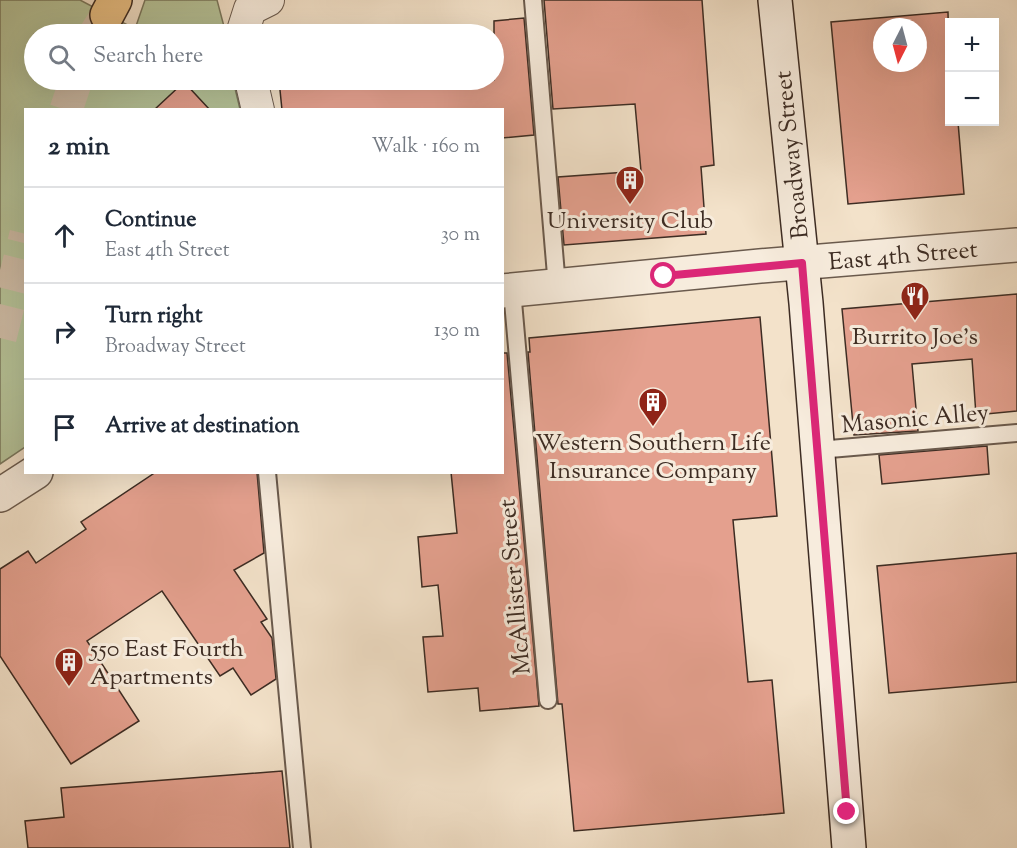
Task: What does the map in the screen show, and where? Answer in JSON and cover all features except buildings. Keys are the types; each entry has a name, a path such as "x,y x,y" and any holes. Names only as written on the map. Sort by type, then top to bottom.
{"main road":[{"name":"Broadway Street","path":"775,0 802,263 849,848"},
{"name":"East 4th Street","path":"507,291 1017,245"},
{"path":"0,495 33,474"}],"street":[{"path":"253,90 258,108"}],"lane":[{"path":"533,0 557,287"},
{"name":"McAllister Street","path":"507,291 548,700"},
{"name":"Masonic Alley","path":"818,450 1017,433"},
{"path":"267,474 302,848"}],"green space":[{"path":"0,0 80,0 126,24 24,24 24,90 235,90 240,108 24,108 24,448 0,464"},
{"path":"145,0 217,0 223,24 137,24"}],"tunnel":[{"path":"101,24 107,15"},
{"path":"67,108 73,90"},
{"path":"0,338 24,242"}],"place":[{"name":"University Club","path":"630,206"},
{"name":"Burrito Joe’s","path":"915,322"},
{"name":"Western Southern Life Insurance Company","path":"653,428"},
{"name":"550 East Fourth Apartments","path":"69,688"}],"route":[{"path":"664,276 802,263 847,812"}]}
